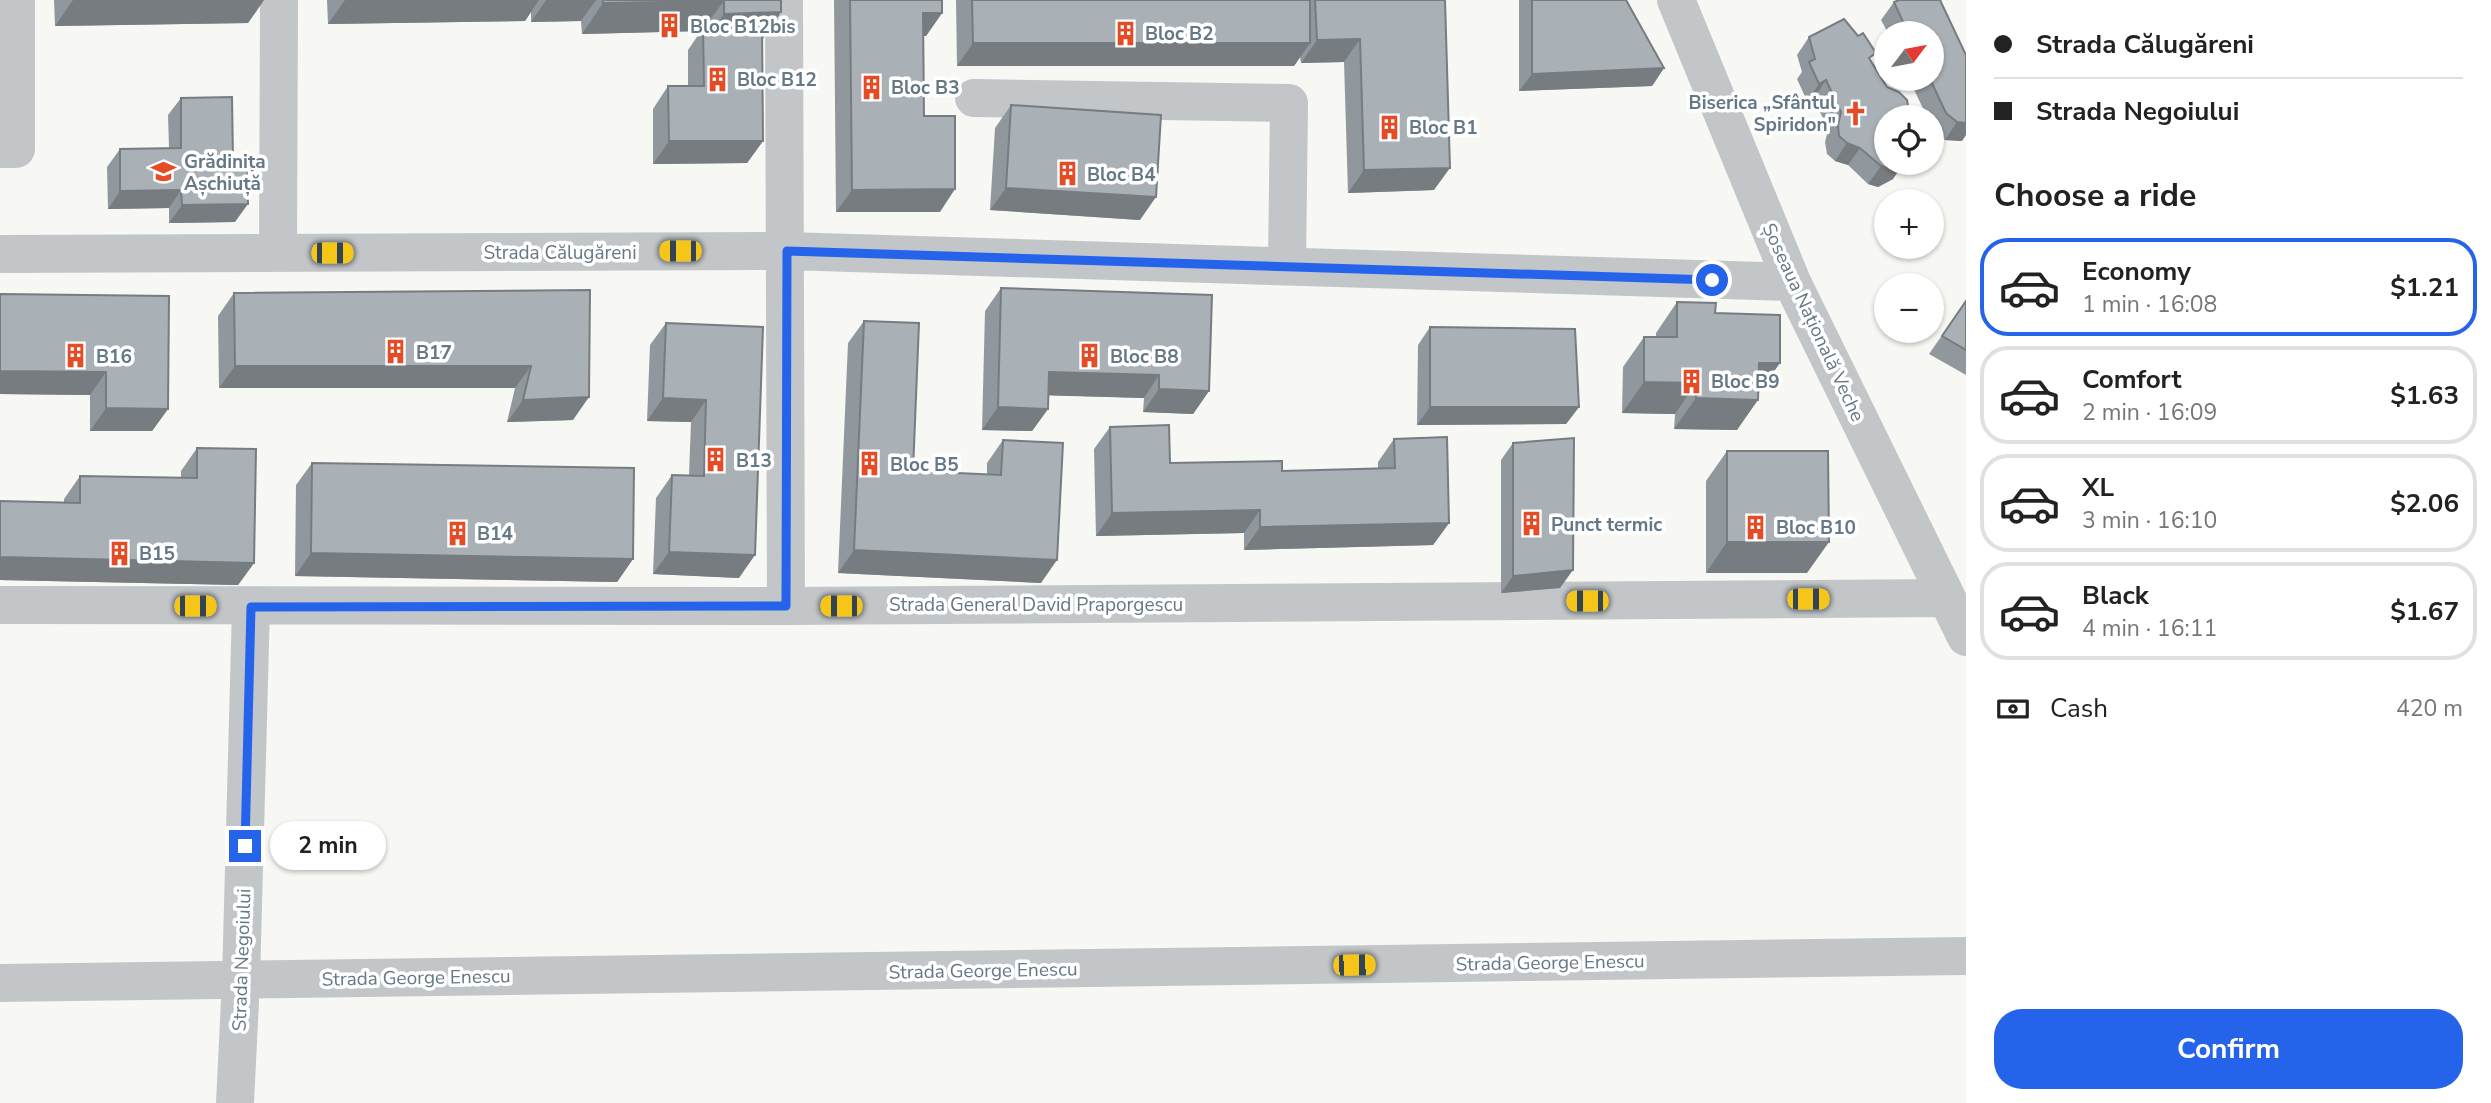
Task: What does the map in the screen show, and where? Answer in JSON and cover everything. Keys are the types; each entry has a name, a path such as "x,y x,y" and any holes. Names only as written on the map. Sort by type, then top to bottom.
{"street":[{"path":"0,149 16,149 16,0"},
{"path":"278,253 279,0"},
{"path":"784,0 787,251 786,606"},
{"name":"Șoseaua Națională Veche","path":"1676,0 1792,282 1966,637"},
{"path":"974,98 1289,103 1287,266"},
{"name":"Strada Călugăreni","path":"0,254 787,251 1792,282"},
{"name":"Strada General David Praporgescu","path":"0,605 786,606 1947,598"},
{"name":"Strada Negoiului","path":"235,1103 251,607"},
{"name":"Strada George Enescu","path":"0,983 1966,956"}],"building":[{"path":"603,0 781,0 781,12 724,14 724,1 603,3"},
{"name":"Bloc B3","path":"850,0 942,0 942,13 923,13 924,116 955,116 955,189 852,190"},
{"name":"Bloc B2","path":"972,0 1310,0 1310,43 973,43"},
{"name":"Bloc B1","path":"1315,0 1445,0 1450,168 1364,170 1360,39 1317,40"},
{"path":"1532,0 1626,0 1664,68 1532,74"},
{"path":"1940,0 1966,55 1966,123 1957,122 1946,113 1936,91 1944,91 1944,21 1903,21 1894,2"},
{"path":"1844,19 1858,36 1863,33 1874,50 1874,54 1869,58 1874,66 1874,91 1897,91 1907,100 1908,105 1874,105 1874,160 1839,136 1841,112 1826,80 1819,84 1809,62 1815,59 1809,37"},
{"name":"Bloc B12","path":"703,27 762,27 763,141 669,141 668,86 704,86"},
{"name":"Grădinița Așchiuță","path":"232,97 233,161 247,160 248,204 182,205 181,190 120,191 120,149 181,148 181,98"},
{"name":"Bloc B4","path":"1011,105 1161,115 1156,197 1006,188"},
{"name":"Bloc B8","path":"1001,288 1212,295 1209,391 1159,389 1159,375 1049,372 1048,409 998,407"},
{"name":"B17","path":"590,290 589,397 523,400 531,366 235,366 234,293"},
{"name":"B16","path":"0,294 169,296 168,409 106,408 106,372 0,371"},
{"path":"1966,301 1966,350 1944,337 1944,333"},
{"path":"1677,302 1716,303 1715,313 1780,315 1780,363 1759,363 1758,400 1696,398 1696,383 1644,382 1644,337 1677,337"},
{"name":"Bloc B5","path":"864,321 919,323 913,471 1001,475 1003,440 1063,443 1057,560 854,550"},
{"name":"B13","path":"666,323 763,327 755,555 669,552 672,475 704,476 706,400 663,398"},
{"path":"1430,327 1575,329 1579,407 1430,407"},
{"path":"1169,425 1170,463 1282,461 1282,471 1395,468 1394,439 1447,437 1449,523 1260,527 1260,510 1112,513 1110,427"},
{"name":"Punct termic","path":"1574,438 1573,570 1513,576 1513,443"},
{"name":"B15","path":"197,448 256,449 254,563 0,557 0,501 80,503 80,476 197,478"},
{"path":"1727,451 1828,451 1829,542 1727,542"},
{"name":"B14","path":"312,463 634,468 633,559 311,553"}],"place":[{"name":"Bloc B12bis","path":"670,26"},
{"name":"Bloc B2","path":"1125,33"},
{"name":"Bloc B12","path":"717,79"},
{"name":"Bloc B3","path":"871,87"},
{"name":"Biserica „Sfântul Spiridon\"","path":"1856,113"},
{"name":"Bloc B1","path":"1389,127"},
{"name":"Grădinița Așchiuță","path":"164,172"},
{"name":"Bloc B4","path":"1067,174"},
{"name":"B17","path":"396,352"},
{"name":"B16","path":"76,356"},
{"name":"Bloc B8","path":"1090,356"},
{"name":"Bloc B9","path":"1691,381"},
{"name":"B13","path":"716,460"},
{"name":"Bloc B5","path":"870,464"},
{"name":"Punct termic","path":"1531,524"},
{"name":"Bloc B10","path":"1756,527"},
{"name":"B14","path":"457,533"},
{"name":"B15","path":"119,553"}],"route":[{"path":"245,846 251,607 786,606 787,251 1712,280"}]}
